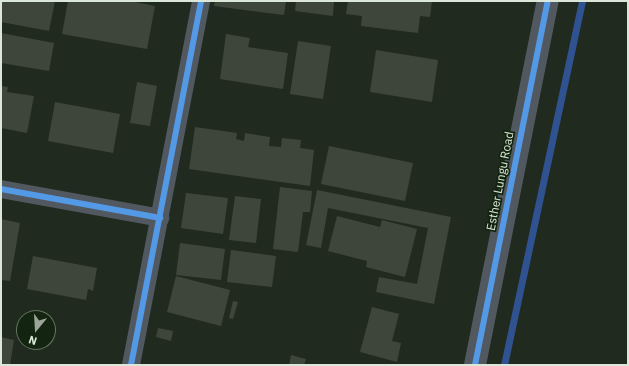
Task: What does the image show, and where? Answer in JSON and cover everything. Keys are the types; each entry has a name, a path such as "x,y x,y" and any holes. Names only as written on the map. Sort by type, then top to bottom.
{"street":[{"path":"131,365 201,1"},
{"name":"Esther Lungu Road","path":"474,365 548,1"},
{"path":"1,189 160,218"}],"building":[{"path":"1,1 55,1 49,31 1,22"},
{"path":"68,1 130,1 155,6 147,49 62,34"},
{"path":"215,1 286,1 284,15 214,6"},
{"path":"296,1 334,1 333,16 295,11"},
{"path":"348,1 432,1 430,17 420,16 418,33 361,26 362,16 346,14"},
{"path":"1,33 54,43 49,71 1,63"},
{"path":"226,34 250,38 248,47 288,53 283,89 220,79"},
{"path":"298,41 331,46 323,99 290,94"},
{"path":"376,50 438,60 432,102 370,92"},
{"path":"137,82 157,86 150,126 130,123"},
{"path":"1,86 8,87 7,92 34,96 27,133 1,128"},
{"path":"55,102 120,114 113,153 48,141"},
{"path":"195,127 237,133 236,139 244,141 245,133 270,137 269,146 281,147 282,138 301,140 300,148 314,150 310,186 189,169"},
{"path":"329,146 413,163 405,201 321,184"},
{"path":"280,187 312,191 310,212 303,212 298,252 273,249"},
{"path":"317,190 451,217 434,304 376,292 379,277 417,284 428,228 328,208 321,248 306,245"},
{"path":"186,193 228,198 223,234 181,228"},
{"path":"235,196 261,199 256,243 229,240"},
{"path":"337,216 380,227 382,220 417,229 405,277 366,267 367,261 328,251"},
{"path":"1,219 20,223 10,281 1,280"},
{"path":"180,243 225,249 221,280 176,275"},
{"path":"231,250 276,256 272,287 227,282"},
{"path":"33,256 97,268 93,291 88,289 86,300 27,289"},
{"path":"176,276 230,290 221,326 167,312"},
{"path":"233,301 238,302 233,319 229,318"},
{"path":"372,307 399,314 392,341 401,343 397,362 360,352"},
{"path":"158,328 173,331 171,341 156,337"},
{"path":"1,337 14,340 10,365 1,365"},
{"path":"291,355 306,359 304,365 289,365"}],"waterway":[{"path":"504,365 582,1"}],"cycle path":[{"path":"131,365 201,1"},
{"path":"475,365 548,1"},
{"path":"1,189 160,218"}]}
